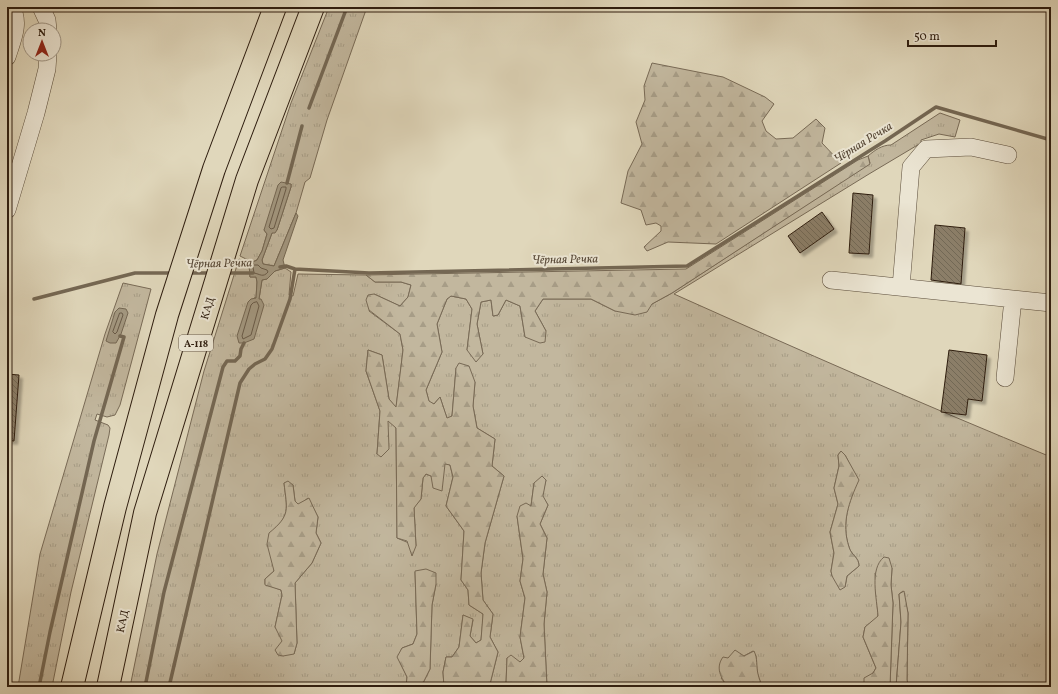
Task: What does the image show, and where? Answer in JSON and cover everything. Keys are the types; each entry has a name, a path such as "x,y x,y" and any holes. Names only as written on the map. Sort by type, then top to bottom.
{"highway":[{"name":"А-118","path":"72,687 115,507 167,315 214,169 275,7"},
{"name":"КАД","path":"108,687 144,512 247,180 314,7"}],"street":[{"path":"7,57 16,23 16,15 11,7"},
{"path":"41,7 47,22"},
{"path":"7,210 13,171 38,106 47,62"},
{"path":"901,287 911,167 926,149 971,147 1008,156"},
{"path":"831,280 1051,303"},
{"path":"1006,378 1013,299"}],"green space":[{"path":"329,7 367,7 327,120 310,178 305,182 296,213 274,266 263,264 262,260 272,233 277,230 291,184 264,230 267,234 262,251 257,260 252,262 240,256 291,103"},
{"path":"652,63 723,77 765,97 774,104 762,121 766,131 776,139 793,138 816,119 825,128 822,143 841,163 716,244 668,242 647,251 644,247 661,231 661,226 656,223 646,225 641,210 621,203 628,171 642,144 636,122 645,100 644,86"},
{"path":"940,113 960,120 955,137 939,134 921,140 921,143 674,294 862,377 1051,457 1051,687 909,687 907,680 908,613 903,591 899,594 901,622 896,687 890,687 893,603 891,585 892,568 875,573 878,617 865,627 863,637 876,668 864,684 870,687 761,687 757,673 756,656 753,651 744,656 721,678 728,687 547,687 544,624 547,592 543,574 547,538 540,524 548,505 542,496 546,480 534,483 531,506 517,516 523,559 520,581 525,598 520,637 524,658 520,662 507,658 506,684 504,687 491,687 490,684 498,652 490,637 493,614 483,600 481,573 485,543 504,476 492,466 495,439 477,428 473,406 475,382 456,368 452,416 447,419 440,397 434,404 429,402 426,390 442,352 437,324 447,299 451,296 466,299 472,309 467,350 483,354 477,324 481,302 491,300 493,316 498,315 506,300 520,306 525,337 546,331 535,311 543,299 591,299 615,311 652,304 672,293 870,163 868,156 876,150 891,145","holes":["841,451 845,455 858,480 847,513 846,530 849,547 859,563 859,566 847,576 845,587 832,576 831,571 834,553 830,532 838,504 834,488 839,466 838,455"]},
{"path":"868,156 870,164 672,293 652,304 647,312 635,315 615,311 591,299 543,299 535,311 546,331 545,342 540,343 525,337 520,306 506,300 498,315 493,316 491,300 481,302 477,324 483,354 476,362 467,350 472,309 466,299 451,296 447,299 437,324 442,352 426,390 429,401 434,404 440,397 447,418 452,416 456,368 459,363 469,366 475,382 473,406 477,428 495,439 492,466 504,476 485,543 481,573 483,600 493,614 490,637 498,652 490,684 491,687 444,687 443,672 446,657 452,657 459,647 463,615 473,619 470,636 476,643 481,640 483,614 469,605 468,590 461,580 464,531 446,506 453,477 450,465 445,464 442,491 433,488 431,476 426,474 423,478 421,499 414,508 416,546 412,556 407,541 397,538 396,428 388,421 389,449 381,457 377,454 380,411 366,371 368,350 382,355 389,399 396,407 403,350 400,334 369,310 366,300 368,295 374,294 400,306 408,297 411,285 401,282 375,282 366,275 686,269 858,160"},
{"path":"239,259 249,264 250,277 256,277 256,298 254,298 259,299 262,280 267,279 275,271 285,268 291,272 289,295 293,296 298,274 366,275 375,282 401,282 411,285 408,297 400,306 374,294 369,311 400,334 403,350 396,408 389,399 382,355 368,350 366,371 380,411 377,454 388,420 396,428 397,538 416,546 414,507 421,499 423,478 426,474 431,476 445,463 450,465 453,477 446,506 464,531 461,580 468,590 469,605 483,614 483,619 481,640 476,643 470,636 473,620 463,615 459,647 452,657 446,657 443,672 444,687 421,687 430,669 432,605 436,584 415,572 417,634 413,644 402,648 398,657 407,677 406,687 130,687 157,554 204,371","holes":["284,483 293,485 295,501 299,505 308,498 318,517 316,533 321,543 312,563 295,583 297,643 294,654 275,627 282,595 281,590 265,584 265,579 274,571 269,534 281,522 286,512"]},
{"path":"123,283 151,289 120,405 115,415 107,417 97,414 95,420 108,425 110,428 109,435 71,592 52,687 18,687 40,554 105,334"},
{"path":"841,451 845,455 859,480 849,505 846,530 849,547 851,552 858,560 859,566 847,576 845,587 840,590 832,576 831,571 834,553 830,532 838,504 834,488 839,466 838,455"},
{"path":"542,476 546,480 543,496 548,505 540,524 547,538 543,574 547,592 544,624 547,687 504,687 506,684 507,658 511,655 520,662 524,658 520,637 525,598 520,581 523,559 517,516 520,506 526,503 531,506 534,483"},
{"path":"288,481 293,485 295,501 298,504 309,498 318,517 316,533 321,543 312,563 295,583 297,643 294,654 283,656 278,655 275,650 282,641 275,627 282,595 281,590 265,585 265,579 274,571 267,544 269,533 281,521 286,511 284,483"},
{"path":"884,557 889,558 892,568 891,585 893,603 890,687 870,687 864,684 864,678 873,673 876,668 863,637 865,627 878,616 875,576 879,562"},
{"path":"426,569 436,573 436,584 432,605 430,669 421,687 406,687 407,677 397,657 402,648 413,644 417,634 415,571"},
{"path":"904,591 908,613 907,680 909,687 896,687 901,622 899,594"},
{"path":"735,650 744,656 754,651 761,687 728,687 725,684 720,673 719,665 723,657 728,658"}],"water":[{"path":"281,182 291,184 291,187 277,230 275,233 272,233 262,260 263,264 274,266 296,213 298,216 283,260 285,268 275,271 267,279 262,280 259,299 261,299 264,305 254,339 244,343 239,343 237,336 248,302 251,299 256,298 256,277 250,277 249,264 257,260 262,251 267,234 264,230 278,185"},
{"path":"119,308 126,309 128,313 121,334 116,343 110,343 106,341 115,312"}],"building":[{"path":"853,193 873,195 869,254 849,253"},
{"path":"822,212 834,229 800,253 788,236"},
{"path":"935,225 965,228 961,284 931,280"},
{"path":"949,350 987,355 982,401 968,399 966,415 941,412"},
{"path":"7,374 19,375 14,441 7,440"}],"waterway":[{"path":"309,108 347,7"},
{"name":"Чёрная Речка","path":"280,267 286,266 295,269 369,273 687,266 885,141 936,107 1051,140"},
{"path":"287,183 302,126"},
{"path":"169,687 240,383 249,369 265,359 272,349 290,299 295,269"},
{"name":"Чёрная Речка","path":"34,299 135,273 173,273"},
{"name":"Чёрная Речка","path":"189,273 211,273"},
{"name":"Чёрная Речка","path":"227,273 253,273"},
{"path":"39,687 50,632 94,441 124,337 120,336"},
{"path":"145,687 164,592 223,367 227,361 235,361 240,356 244,343"}]}
